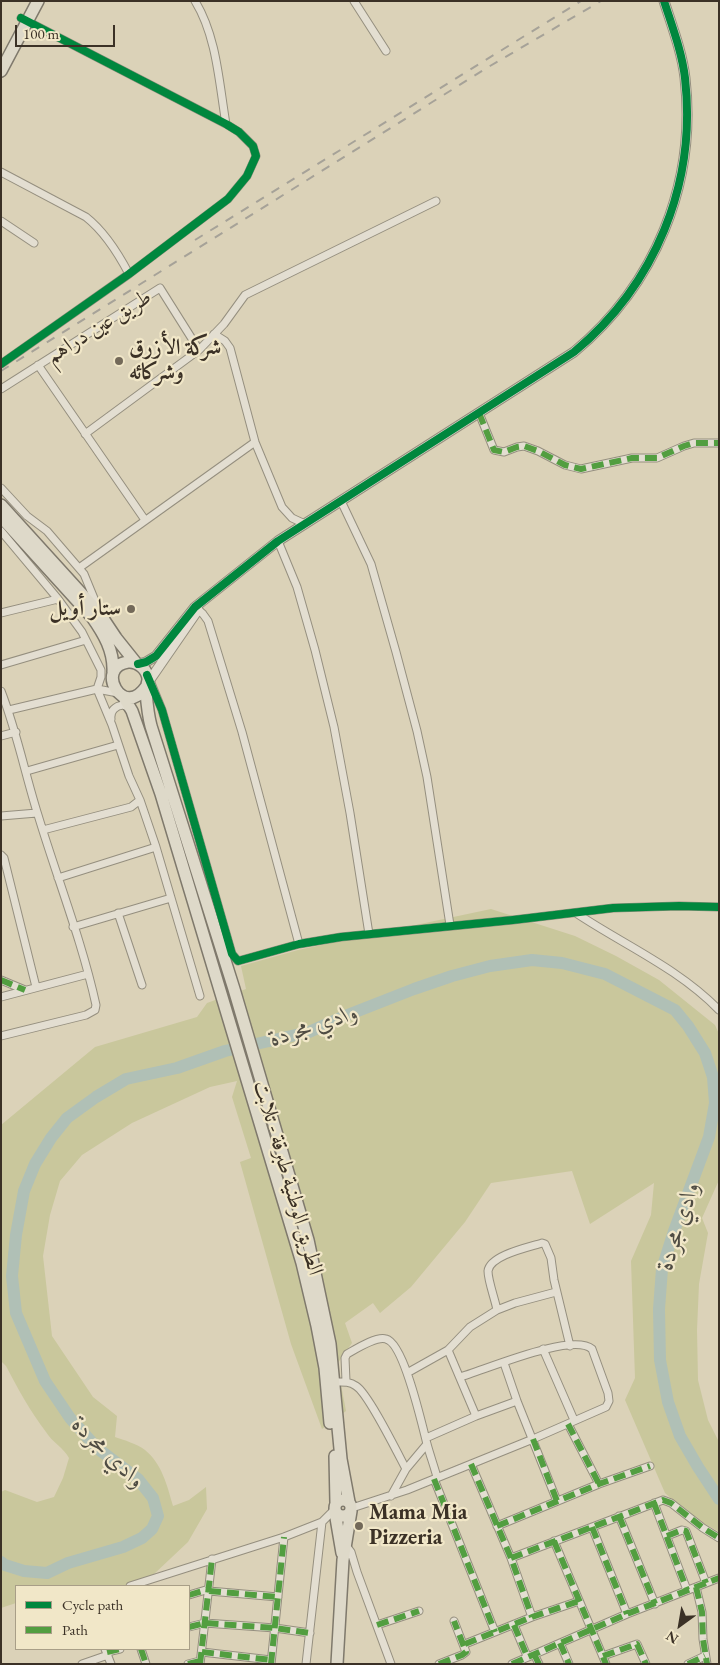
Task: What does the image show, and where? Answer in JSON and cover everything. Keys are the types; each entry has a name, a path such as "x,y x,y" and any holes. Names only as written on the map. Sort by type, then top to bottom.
{"main road":[{"path":"1,71 25,20 30,1"},
{"path":"1,56 38,1"},
{"path":"1,505 17,527 92,617 107,641 112,654 114,662 112,682 124,695 138,696 147,682 145,671 116,638 100,614 17,527 1,517"},
{"path":"113,674 121,664 131,662 137,664"},
{"name":"الطريق الوطنية طبرقة - تلابت","path":"147,682 147,701 151,726 234,989 308,1240 340,1382 341,1459 351,1507 343,1544 337,1664"},
{"name":"الطريق الوطنية طبرقة - تلابت","path":"124,695 132,711 189,885 302,1263 318,1326 325,1368 335,1462 335,1508 343,1544"},
{"path":"335,1508 341,1500 351,1507"}],"street":[{"path":"195,1 210,35 226,124"},
{"path":"354,1 386,51"},
{"path":"137,664 146,662 156,656 208,596 278,541 566,357 590,339 626,300 655,250 671,212 685,150 685,88 683,69 664,1"},
{"name":"طريق عين دراهم","path":"1,364 130,274 228,199 247,176 256,156 253,146 239,132 226,124 25,20"},
{"path":"1,172 86,217 106,237 130,274"},
{"path":"85,434 199,350 227,320 240,300 248,293 436,201"},
{"path":"1,220 34,243"},
{"name":"طريق عين دراهم","path":"1,389 160,288 199,350"},
{"path":"214,334 225,341 230,348 256,442 282,507 292,518 305,524"},
{"path":"38,365 145,520"},
{"path":"479,413 494,450 504,452 524,446 565,465 581,469 636,458 658,458 694,443 719,443"},
{"path":"79,568 256,442"},
{"path":"1,488 27,516 47,531 79,568 89,582 100,614"},
{"path":"341,501 360,538 370,564 394,644 412,714 427,777 450,925"},
{"path":"1,531 58,599 94,654 102,674 97,689 156,847 200,996"},
{"path":"278,541 298,587 320,666 347,794 369,934"},
{"path":"1,613 58,599"},
{"path":"196,608 147,682 162,710 235,960 240,962 299,944 450,925 613,908 719,907"},
{"path":"196,608 208,621 242,732 299,944"},
{"path":"1,665 86,640"},
{"path":"94,654 103,662 109,660 112,654"},
{"path":"97,689 113,674"},
{"path":"9,710 97,689 147,701 162,710"},
{"path":"1,691 16,732 37,813 88,974 96,1006 95,1010 86,1015 1,1036"},
{"path":"112,725 112,712 116,707 125,705 132,711"},
{"path":"1,736 16,732"},
{"path":"27,771 118,745"},
{"path":"43,830 131,807 140,800"},
{"path":"1,816 37,813"},
{"path":"58,878 156,847"},
{"path":"1,855 4,858 36,987"},
{"path":"73,927 171,898"},
{"path":"576,913 605,933 683,978 719,1010"},
{"path":"118,914 142,985"},
{"path":"1,997 88,974"},
{"path":"1,980 25,990"},
{"path":"497,1310 489,1277 488,1270 490,1266 503,1256 542,1243 546,1244 551,1258 556,1292 570,1346"},
{"path":"408,1373 448,1350 470,1327 497,1310 556,1292"},
{"path":"406,1469 368,1401 358,1387 340,1382 347,1354 377,1339 384,1338 390,1340 408,1373 436,1478 495,1632"},
{"path":"351,1507 392,1496 471,1464 606,1406 609,1401 608,1393 592,1349 588,1346 543,1349 460,1376"},
{"path":"543,1349 570,1422 599,1484"},
{"path":"448,1350 476,1416"},
{"path":"504,1362 517,1401 558,1501"},
{"path":"392,1496 406,1469 426,1441 476,1416 517,1401"},
{"path":"471,1464 511,1558 532,1617"},
{"path":"497,1526 599,1484 650,1466"},
{"path":"511,1558 663,1500 671,1503 719,1538"},
{"path":"654,1503 687,1590"},
{"path":"133,1585 284,1537 322,1522 335,1508"},
{"path":"619,1516 655,1604"},
{"path":"306,1664 322,1522"},
{"path":"592,1527 626,1614"},
{"path":"667,1536 682,1530 686,1531 706,1583"},
{"path":"202,1652 271,1662 284,1537"},
{"path":"554,1541 606,1664"},
{"path":"343,1544 351,1552 392,1664"},
{"path":"188,1664 200,1662 212,1559"},
{"path":"512,1664 626,1614 719,1578"},
{"path":"688,1664 706,1660 702,1612 696,1587"},
{"path":"190,1595 209,1590 278,1596"},
{"path":"465,1644 532,1617 579,1601"},
{"path":"377,1625 419,1611"},
{"path":"439,1664 465,1653 465,1644 454,1621"},
{"path":"190,1627 205,1623 275,1628 310,1633"},
{"path":"514,1625 531,1655 539,1664"},
{"path":"560,1642 570,1664"},
{"path":"603,1656 637,1644 646,1664"},
{"path":"141,1650 146,1664"},
{"path":"82,1664 107,1652 111,1664"}],"shaded area":[{"path":"491,909 575,936 616,956 659,980 715,1025 719,1034 719,1180 702,1218 708,1233 699,1284 697,1330 698,1380 708,1420 719,1442 719,1532 691,1516 665,1493 625,1400 635,1378 631,1261 651,1215 654,1183 590,1224 572,1171 491,1183 465,1222 411,1287 380,1313 373,1303 345,1323 352,1343 337,1364 346,1411 322,1429 291,1344 240,1162 251,1158 232,1097 237,1081 210,1087 132,1123 82,1155 60,1181 50,1215 43,1256 52,1336 93,1397 117,1416 115,1437 138,1446 151,1456 160,1468 173,1506 189,1500 206,1487 207,1509 188,1542 153,1575 125,1585 15,1585 15,1603 1,1608 1,1492 5,1490 37,1502 54,1497 63,1478 69,1458 40,1424 24,1400 6,1366 1,1361 1,1125 95,1047 197,1017 207,1003 246,989 241,966 298,950"}],"waterway":[{"name":"وادي مجردة","path":"1,1562 24,1571 47,1573 68,1563 123,1547 142,1538 152,1529 158,1516 153,1498 138,1479 97,1448 70,1418 45,1381 16,1313 12,1276 16,1235 24,1191 35,1164 51,1138 67,1118 96,1097 126,1079 177,1068 225,1051 309,1032 345,1016 452,976 490,966 532,960 562,963 605,974 675,1010 688,1026 705,1053 713,1077 715,1103 709,1137 662,1269 659,1309 660,1360 668,1402 680,1436 719,1499"}],"railway":[{"path":"195,240 581,1"},
{"path":"1,371 490,66 601,1"}],"marked path":[{"path":"479,413 494,450 504,452 524,446 565,465 581,469 632,458 657,458 694,443 719,443"},
{"path":"1,980 25,990"},
{"path":"568,1424 599,1484"},
{"path":"533,1439 557,1501"},
{"path":"471,1464 511,1558 532,1617"},
{"path":"497,1526 599,1484 650,1466"},
{"path":"434,1479 495,1632"},
{"path":"511,1558 663,1500 671,1503 719,1538"},
{"path":"654,1503 687,1590"},
{"path":"619,1516 655,1604"},
{"path":"592,1527 627,1614"},
{"path":"667,1536 682,1530 686,1531 706,1583"},
{"path":"271,1664 284,1537"},
{"path":"554,1541 606,1664"},
{"path":"200,1664 212,1559"},
{"path":"512,1664 627,1614 719,1578"},
{"path":"696,1587 702,1612 703,1639 707,1664"},
{"path":"190,1595 209,1589"},
{"path":"209,1591 278,1597"},
{"path":"465,1644 532,1617 579,1601"},
{"path":"377,1625 419,1611"},
{"path":"439,1664 466,1652 454,1621"},
{"path":"190,1627 205,1623 275,1628 310,1633"},
{"path":"514,1625 527,1656"},
{"path":"560,1643 569,1664"},
{"path":"603,1656 637,1644 646,1664"},
{"path":"107,1652 116,1650"},
{"path":"141,1650 146,1664"},
{"path":"202,1652 271,1660"},
{"path":"534,1654 539,1664"},
{"path":"688,1664 705,1656"},
{"path":"188,1664 200,1661"}],"cycle path":[{"path":"138,664 156,656 195,607 278,541 574,352 603,325 627,296 648,264 664,230 677,194 684,156 687,117 684,68 664,1"},
{"path":"1,364 129,274 228,199 247,176 256,156 253,146 239,132 226,124 21,18"},
{"path":"147,675 162,710 232,954 238,961 299,944 341,937 613,908 719,907"}],"place":[{"name":"شركة الأزرق وشركائه","path":"119,361"},
{"name":"ستار أويل","path":"131,609"},
{"name":"Mama Mia Pizzeria","path":"359,1526"}]}
